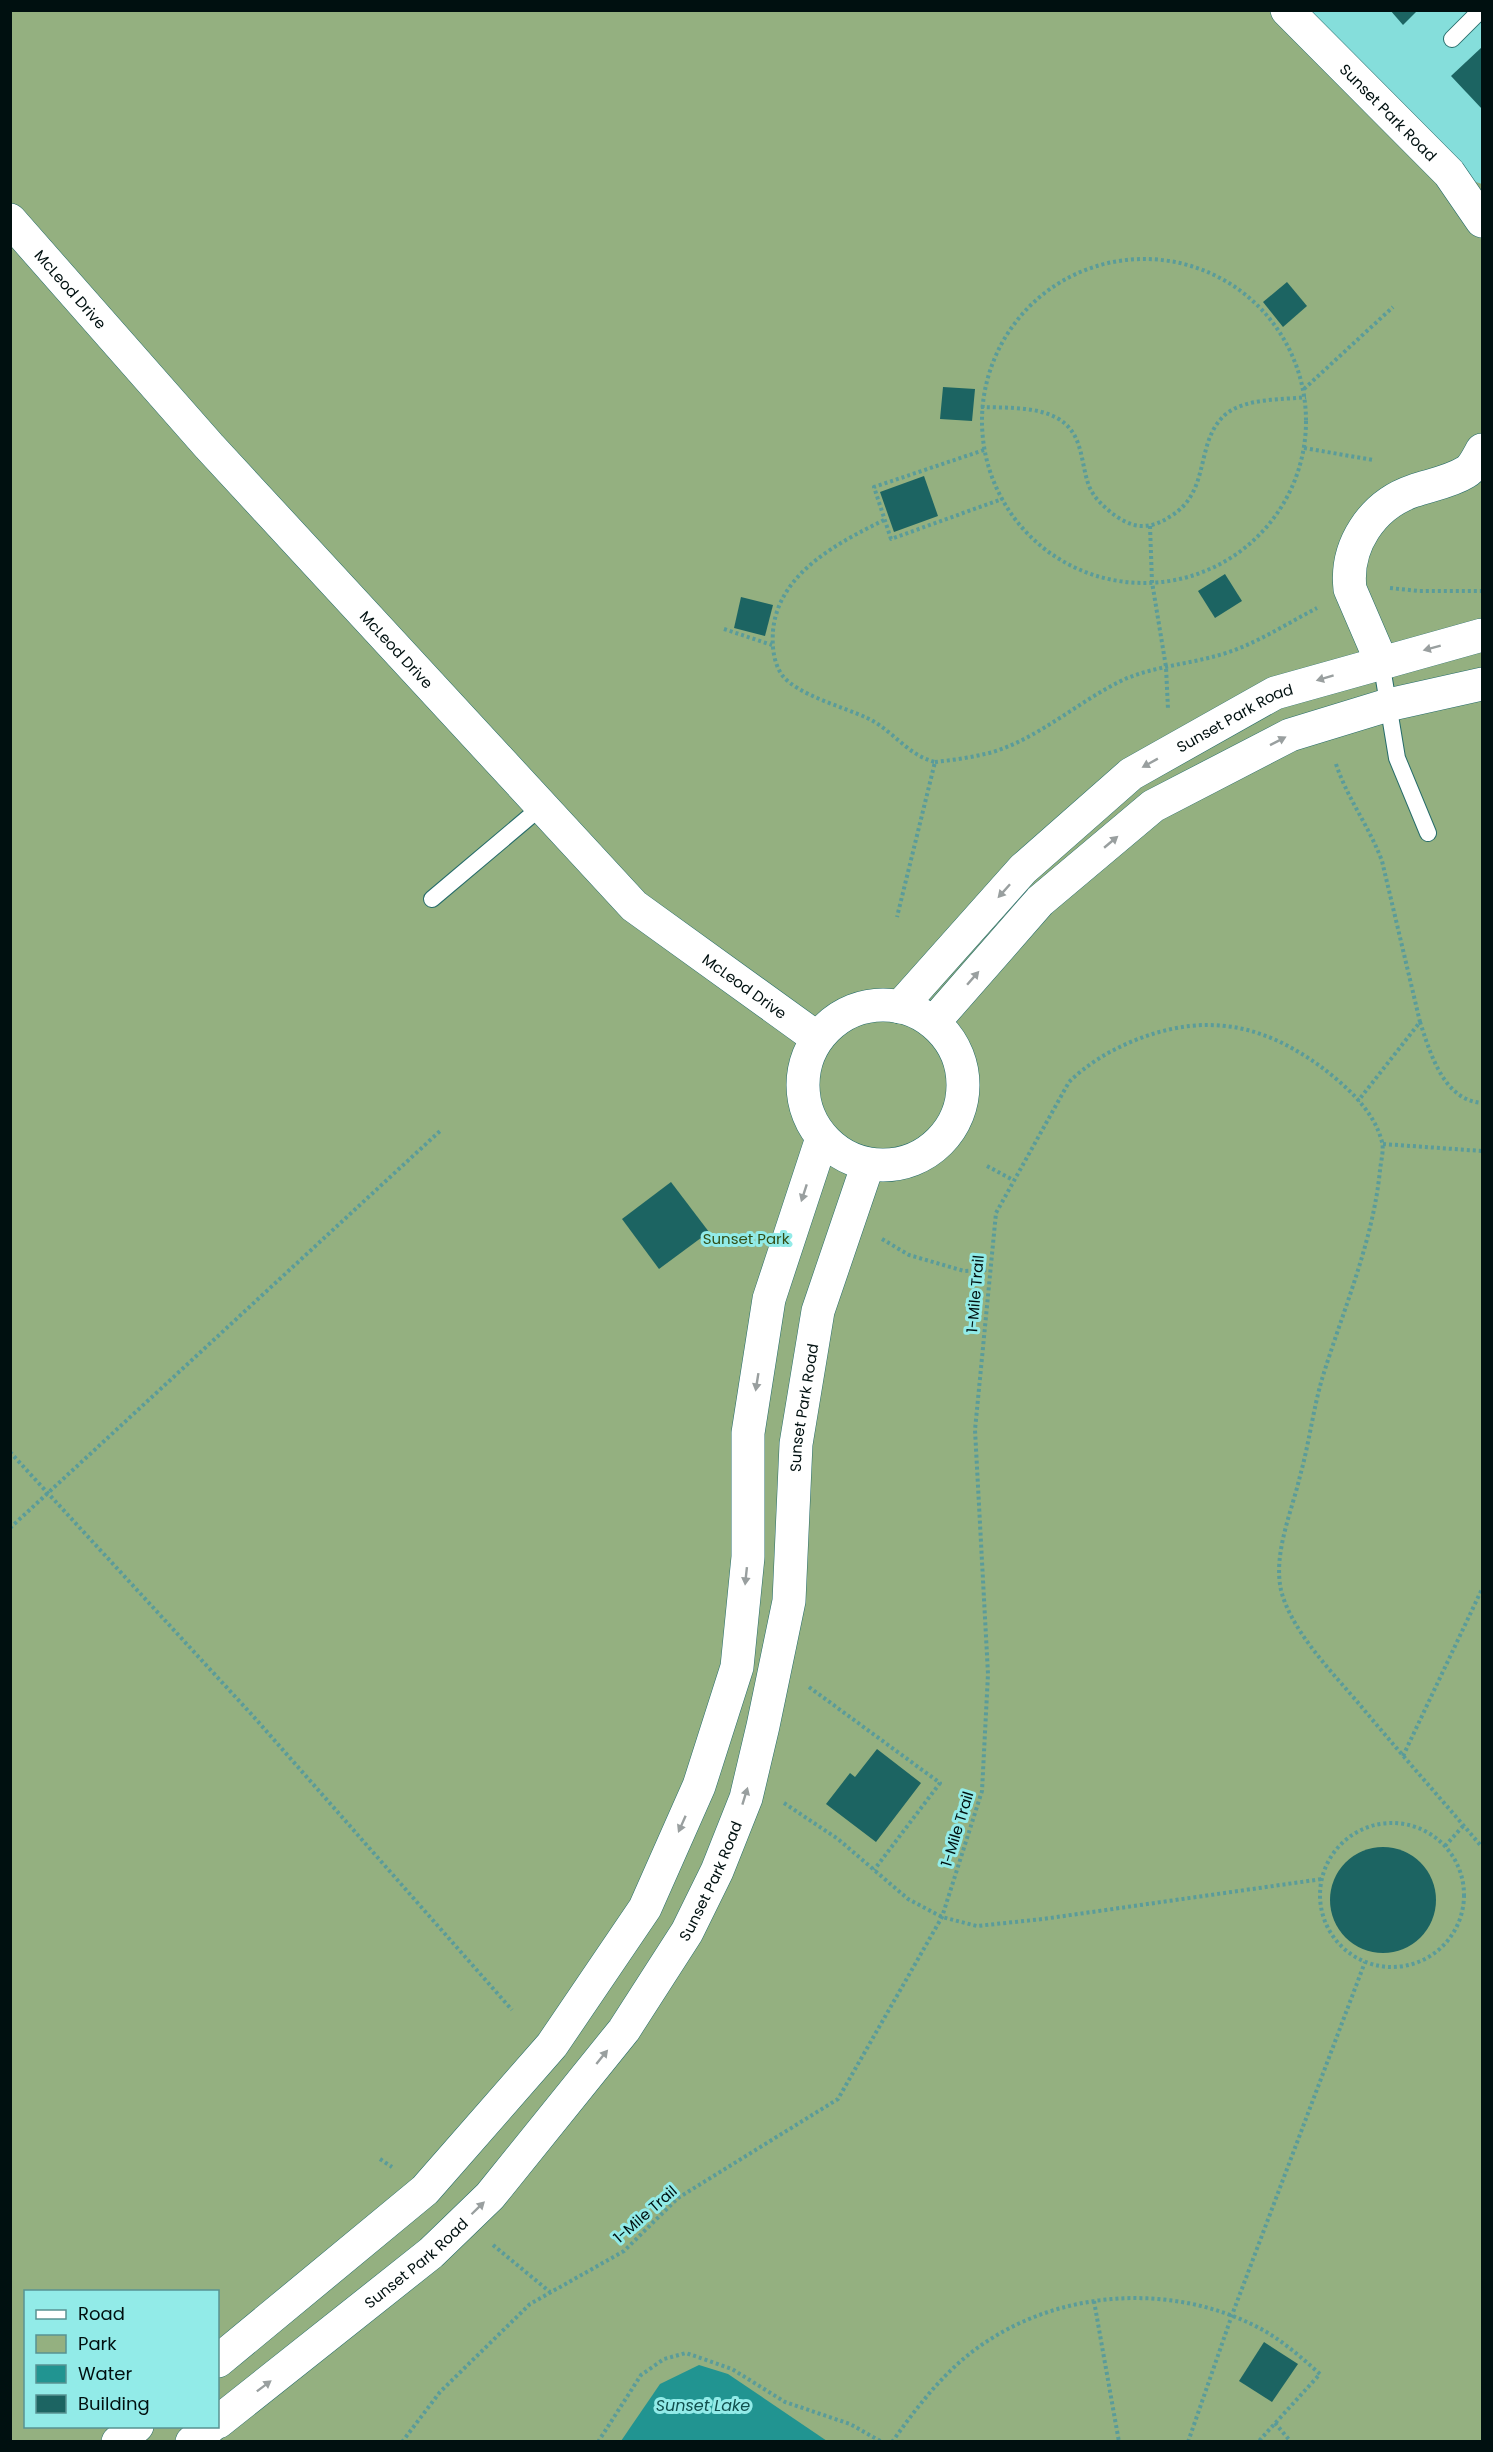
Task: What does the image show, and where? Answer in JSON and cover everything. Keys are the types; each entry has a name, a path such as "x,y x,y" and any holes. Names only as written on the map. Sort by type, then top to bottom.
{"street":[{"name":"Sunset Park Road","path":"1287,10 1449,173 1482,221"},
{"name":"McLeod Drive","path":"10,220 209,446 634,906 818,1038"},
{"path":"1381,662 1350,589 1348,577 1355,544 1375,513 1410,492 1468,471 1482,450"},
{"name":"Sunset Park Road","path":"900,1006 1023,870 1131,774 1275,693 1482,635"},
{"path":"934,1022 1040,901 1154,806 1290,735 1388,705 1482,684"},
{"path":"886,1004 911,1009 934,1022 952,1042 962,1066 964,1093 957,1118 942,1140 921,1156 895,1164 868,1164 843,1155 822,1138 809,1115 803,1089 806,1063 818,1038 836,1019 860,1008 886,1004"},
{"path":"219,2360 425,2190 552,2045 645,1908 699,1786 737,1667 748,1557 748,1433 769,1299 822,1138"},
{"name":"Sunset Park Road","path":"219,2421 431,2253 490,2196 624,2030 687,1932 717,1871 746,1798 763,1726 789,1601 796,1444 818,1311 868,1164"},
{"path":"118,2442 136,2428"},
{"path":"192,2442 210,2428"}],"lane":[{"path":"1452,39 1481,10"},
{"path":"1381,662 1397,758 1428,833"},
{"path":"432,899 541,807"}],"path":[{"path":"1158,259 1212,270 1256,302 1289,345 1306,397 1304,448 1284,503 1249,545 1201,573 1152,582 1093,575 1046,551 1009,513 986,466 981,407 992,362 1020,317 1059,285 1106,264 1158,259"},
{"path":"1304,389 1393,307"},
{"path":"981,407 1038,411 1060,419 1072,431 1082,450 1088,484 1102,505 1128,522 1150,526 1160,523 1187,503 1196,489 1210,437 1217,424 1227,414 1237,407 1258,402 1306,397"},
{"path":"1304,448 1373,460"},
{"path":"984,450 874,487 884,520 891,539 1002,499"},
{"path":"884,520 848,538 819,557 793,583 777,612 772,645 782,675 794,685 868,718 884,728 919,758 935,762 995,751 1033,733 1096,694 1127,679 1226,653 1268,636 1323,604"},
{"path":"1150,526 1152,582 1166,667 1169,718"},
{"path":"1387,587 1419,591 1482,591"},
{"path":"724,629 772,645"},
{"path":"897,917 935,762"},
{"path":"1336,764 1345,793 1359,811 1382,861 1420,1022 1439,1071 1460,1094 1482,1103"},
{"path":"1358,1101 1420,1022"},
{"name":"1-Mile Trail","path":"402,2442 440,2392 530,2304 624,2250 678,2198 838,2099 942,1917 982,1791 988,1674 975,1430 996,1213 1069,1082 1103,1054 1152,1035 1204,1025 1251,1029 1297,1049 1334,1077 1374,1120 1383,1144 1376,1207 1322,1382 1287,1521 1279,1570 1281,1590 1288,1607 1314,1651 1482,1847"},
{"path":"10,1528 440,1131"},
{"path":"1383,1144 1482,1151"},
{"path":"987,1166 1013,1180"},
{"path":"892,1243 909,1255 964,1271 989,1270"},
{"path":"10,1452 253,1716 512,2010"},
{"path":"1404,1756 1482,1589"},
{"path":"807,1686 940,1783 874,1870"},
{"path":"781,1801 838,1839 908,1899 942,1917 977,1926 1322,1879"},
{"path":"1391,1822 1415,1826 1437,1837 1445,1845 1453,1854 1463,1876 1465,1900 1459,1923 1447,1944 1428,1958 1405,1966 1381,1966 1365,1962 1340,1945 1326,1926 1320,1903 1322,1879 1331,1857 1347,1839 1368,1827 1391,1822"},
{"path":"1445,1845 1464,1825"},
{"path":"1188,2442 1232,2315 1365,1962"},
{"path":"892,2442 922,2399 989,2340 1044,2314 1094,2301 1149,2297 1213,2309 1232,2315 1288,2346 1320,2374 1258,2442"},
{"path":"1094,2301 1119,2442"},
{"path":"598,2442 641,2375 664,2359 686,2353 732,2369 785,2402 850,2424 882,2442"},
{"path":"1275,2423 1291,2442"}],"green space":[{"name":"Sunset Park","path":"11,11 1287,11 1449,173 1482,184 1482,2441 11,2442"}],"water":[{"name":"Sunset Lake","path":"699,2365 728,2374 827,2441 621,2441 660,2384"}],"building":[{"path":"1390,10 1418,10 1403,25"},
{"path":"1482,47 1482,109 1451,76"},
{"path":"1287,282 1307,306 1283,327 1263,302"},
{"path":"943,387 975,389 972,421 940,419"},
{"path":"924,476 938,516 894,532 880,492"},
{"path":"1225,574 1242,601 1215,618 1198,591"},
{"path":"741,597 773,605 765,636 734,628"},
{"path":"671,1182 709,1232 659,1269 622,1219"},
{"path":"877,1749 921,1783 876,1842 826,1804 850,1773 855,1777"},
{"path":"1383,1847 1403,1851 1421,1862 1432,1880 1436,1900 1432,1920 1421,1938 1403,1949 1383,1953 1363,1949 1345,1938 1334,1920 1330,1900 1334,1880 1345,1862 1363,1851"},
{"path":"1264,2342 1298,2364 1272,2402 1239,2381"}]}
